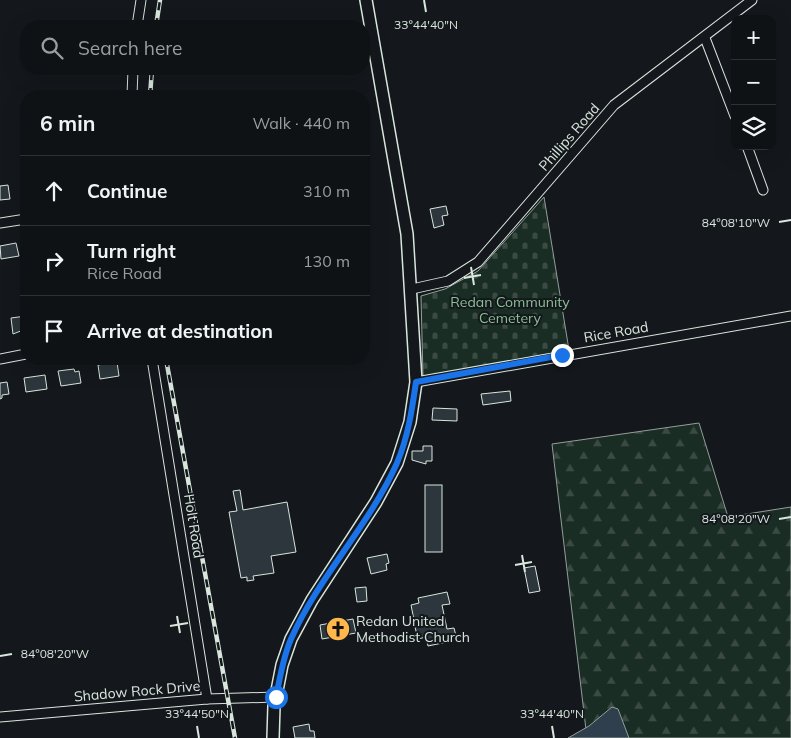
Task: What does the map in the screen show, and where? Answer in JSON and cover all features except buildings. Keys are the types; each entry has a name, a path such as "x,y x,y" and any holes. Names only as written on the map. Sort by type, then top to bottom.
{"main road":[{"path":"366,0 370,20"},
{"path":"273,738 276,697 282,665 291,639 312,600 376,502 397,463 410,422 416,382 412,290 402,198 370,22"}],"street":[{"path":"138,20 140,0"},
{"name":"Phillips Road","path":"412,290 448,281 478,262 604,115 650,76 705,38 752,0"},
{"path":"705,38 731,106"},
{"path":"132,90 133,75"},
{"path":"749,150 764,190"},
{"path":"0,223 20,220"},
{"name":"Rice Road","path":"416,382 791,316"},
{"path":"0,359 20,355"},
{"name":"Holt Road","path":"153,365 207,699"},
{"name":"Shadow Rock Drive","path":"0,717 207,699 276,697"}],"green space":[{"name":"Redan Community Cemetery","path":"544,197 569,350 423,377 421,296 445,289 478,271"},
{"path":"699,423 728,517 791,507 791,738 587,738 552,444"}],"water":[{"path":"612,707 618,709 629,738 568,738 589,726"}],"railway":[{"path":"157,20 160,0"},
{"path":"150,90 152,75"},
{"path":"167,365 235,738"}],"place":[{"name":"Redan United Methodist Church","path":"338,629"}],"route":[{"path":"276,697 282,665 291,639 312,600 376,502 397,463 410,422 416,382 562,355"}]}
